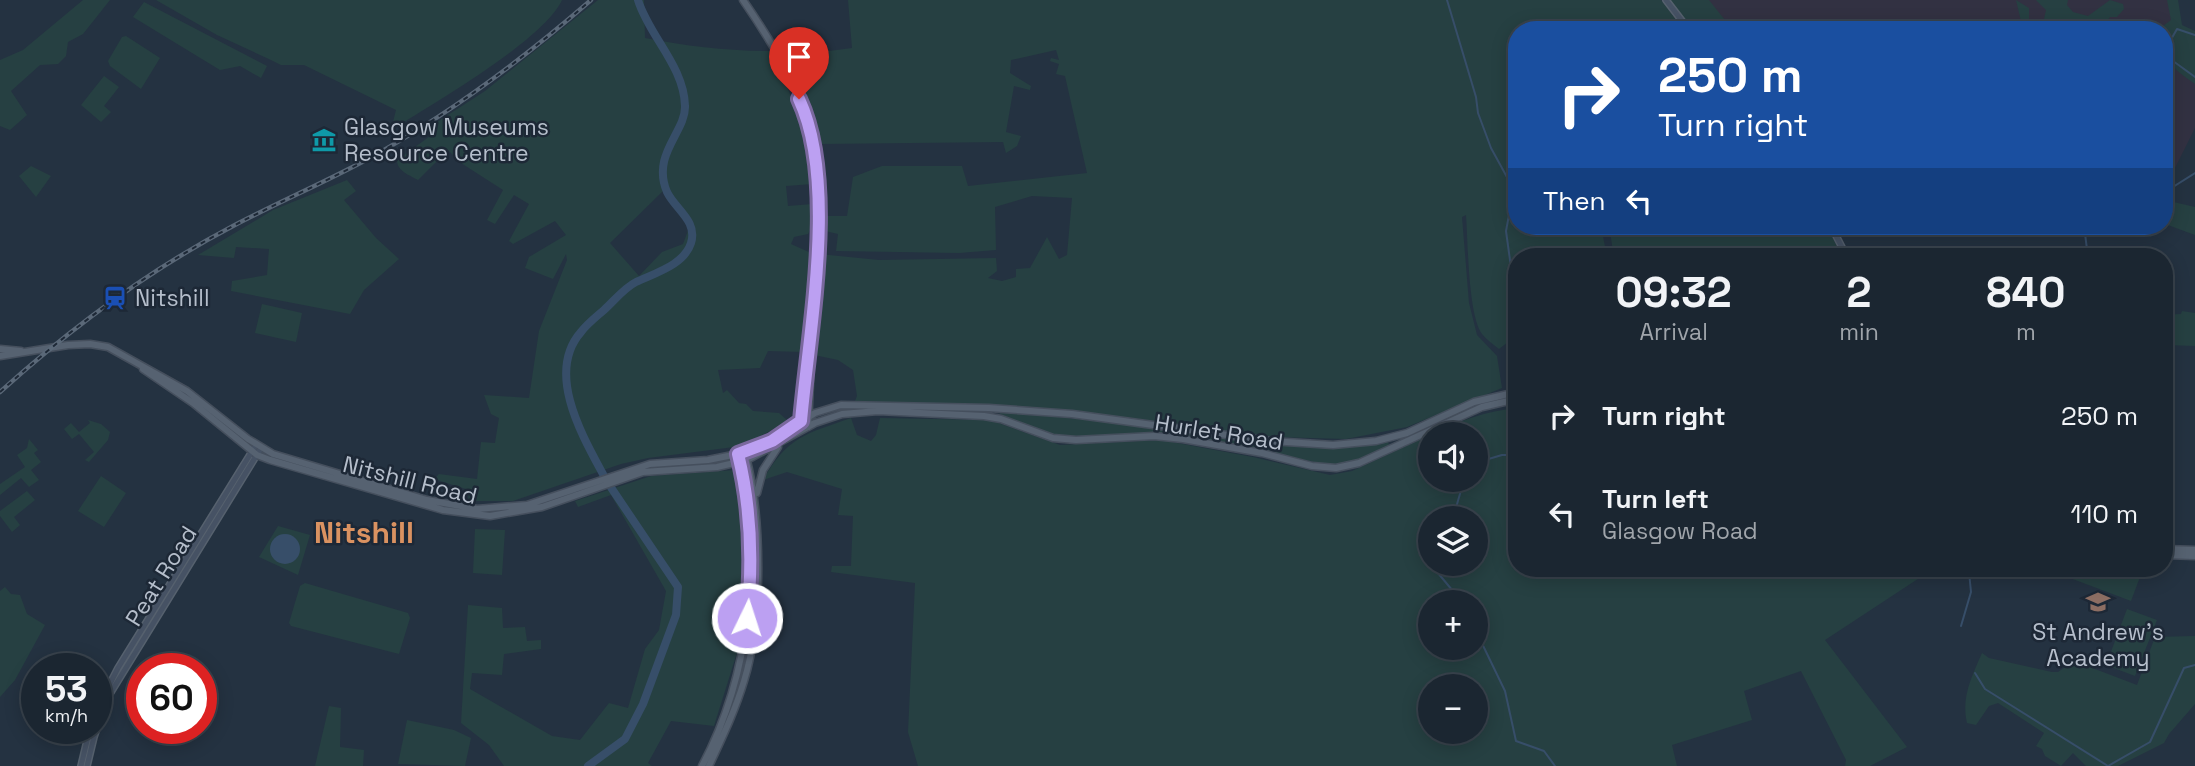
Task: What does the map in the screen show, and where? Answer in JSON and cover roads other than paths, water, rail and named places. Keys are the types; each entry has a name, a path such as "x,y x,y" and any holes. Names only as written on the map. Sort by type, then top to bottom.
{"main road":[{"path":"743,0 779,58 806,113 812,133 818,212 804,419 806,428"},
{"name":"Nitshill Road","path":"0,356 90,344 114,350 134,361 156,380 193,403 257,450 283,465 443,510 478,516 502,516 534,509 661,462 708,460 741,452 783,434"},
{"name":"Nitshill Road","path":"0,349 30,351"},
{"name":"Hurlet Road","path":"783,434 804,419 832,407 852,404 989,408 1108,417 1271,441 1334,445 1376,441 1407,433 1474,402 1508,394"},
{"name":"Hurlet Road","path":"743,461 835,415 856,412 984,416 1001,419 1054,438 1076,440 1153,436 1183,439 1262,453 1312,466 1336,468 1359,463 1482,407 1508,401"},
{"path":"702,766 724,717 742,652 749,597 755,503 763,470 782,443"},
{"path":"741,452 755,503"},
{"name":"Nitshill Road","path":"629,473 705,468 743,461"},
{"path":"709,766 730,719 748,664 753,638 751,494"},
{"path":"2173,549 2195,550"},
{"path":"2173,555 2195,556"}],"street":[{"path":"1666,0 1682,21"},
{"name":"Peat Road","path":"112,680 257,450"},
{"name":"Peat Road","path":"87,766 108,697 257,450"},
{"path":"81,766 86,744"}],"waterway":[{"path":"604,476 586,443 571,405 566,366 571,348 586,326 627,288 676,263 687,251 692,235 689,222 667,192 663,178 666,155 684,116 683,91 673,64 638,0"},
{"path":"1447,0 1476,97 1478,113 1491,148 1508,179"},
{"path":"2173,36 2177,29 2195,35"},
{"path":"2173,61 2195,77"},
{"path":"2173,187 2195,173"},
{"path":"1508,220 1506,231 1508,248"},
{"path":"2085,235 2087,248"},
{"path":"1488,459 1508,455"},
{"path":"588,766 625,739 643,704 676,615 678,587 610,486"},
{"path":"1456,506 1461,492"},
{"path":"1440,576 1452,590"},
{"path":"1961,626 1971,592 1970,577"},
{"path":"1488,656 1505,691 1516,741 1544,751 1555,766"},
{"path":"1975,673 1985,689 2108,766 2150,742 2184,668 2195,665"}],"railway":[{"path":"0,392 55,345 141,281 233,226 366,160 426,125 511,65 591,0"}],"place":[{"name":"Glasgow Museums Resource Centre","path":"324,140"},
{"name":"Nitshill","path":"115,298"},
{"name":"St Andrew's Academy","path":"2098,602"}],"district":[{"name":"Nitshill","path":"364,533"}]}
